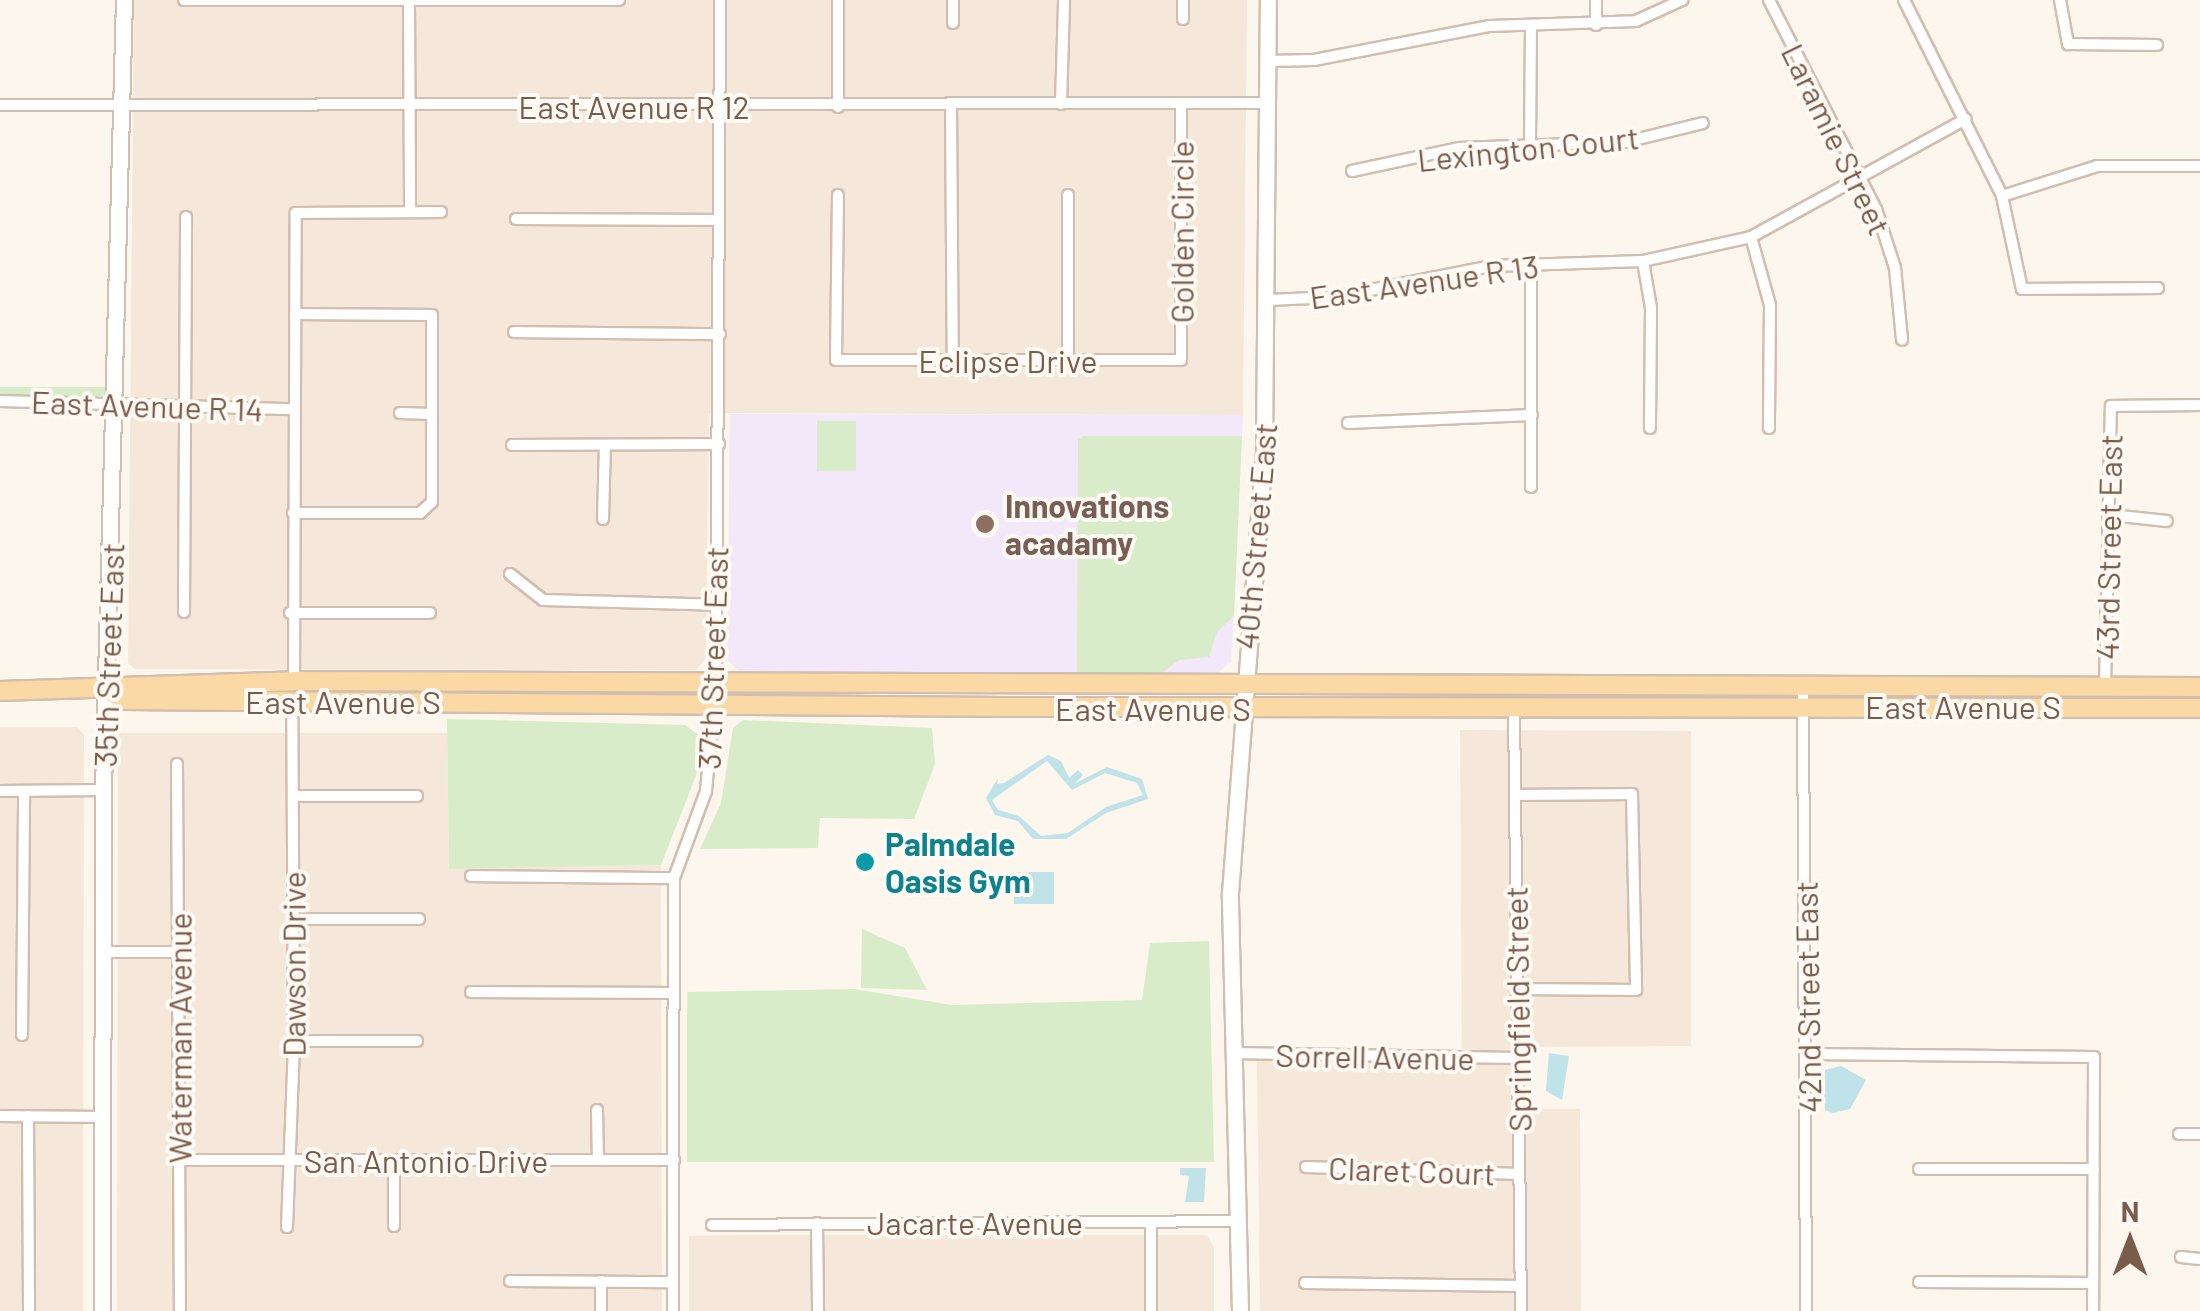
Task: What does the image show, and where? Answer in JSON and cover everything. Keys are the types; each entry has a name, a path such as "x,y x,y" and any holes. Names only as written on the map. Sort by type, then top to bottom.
{"main road":[{"name":"35th Street East","path":"102,1311 103,790 117,400 124,0"},
{"name":"40th Street East","path":"1240,1311 1230,893 1264,448 1268,0"},
{"name":"East Avenue S","path":"0,690 109,691 128,682 294,681 2200,687"},
{"name":"East Avenue S","path":"109,691 124,700 1242,708 2200,708"}],"street":[{"name":"37th Street East","path":"673,1311 674,878 706,791 716,683 720,0"},
{"path":"838,0 838,106"},
{"path":"954,0 954,23"},
{"path":"1060,104 1064,0"},
{"path":"1183,0 1183,19"},
{"path":"1596,0 1596,25"},
{"path":"1267,61 1314,60 1440,32 1636,21 1682,0"},
{"name":"Laramie Street","path":"1769,0 1861,178 1896,268 1902,340"},
{"path":"1904,0 2002,196 2022,289 2158,288"},
{"path":"2060,0 2068,44 2156,45"},
{"path":"184,2 619,2"},
{"path":"409,4 410,212"},
{"path":"1530,142 1531,25"},
{"name":"East Avenue R 12","path":"0,105 1267,103"},
{"name":"Golden Circle","path":"1181,104 1181,360"},
{"path":"951,105 953,360"},
{"name":"East Avenue R 13","path":"1268,300 1336,297 1531,264 1643,262 1751,236 1966,119"},
{"name":"Lexington Court","path":"1352,171 1459,148 1530,142 1626,142 1704,123"},
{"path":"2002,196 2097,166 2200,166"},
{"name":"Eclipse Drive","path":"838,195 836,360 1181,360"},
{"path":"1068,195 1068,360"},
{"path":"294,681 290,613 296,213 440,212"},
{"path":"184,612 186,218"},
{"path":"516,219 718,220"},
{"path":"1751,236 1770,305 1769,428"},
{"path":"1643,262 1651,308 1650,428"},
{"path":"1531,264 1531,487"},
{"path":"292,513 420,513 432,502 432,315 296,314"},
{"path":"514,332 720,334"},
{"name":"East Avenue R 14","path":"0,401 186,402 294,410"},
{"name":"43rd Street East","path":"2104,687 2111,515 2110,406 2200,405"},
{"path":"400,413 431,414"},
{"path":"1348,423 1532,415"},
{"path":"603,519 606,444"},
{"path":"512,445 718,444"},
{"path":"2111,515 2168,521"},
{"path":"510,574 543,600 717,605"},
{"path":"290,613 430,613"},
{"name":"42nd Street East","path":"1802,684 1809,1054 1806,1311"},
{"name":"Dawson Drive","path":"287,1227 285,1160 294,1041 292,701"},
{"name":"Springfield Street","path":"1514,706 1521,1311"},
{"name":"Waterman Avenue","path":"176,764 180,1311"},
{"path":"0,791 103,790"},
{"path":"22,1035 24,791"},
{"path":"1515,795 1632,794 1636,990 1517,989"},
{"path":"293,796 417,796"},
{"path":"472,876 674,878"},
{"path":"293,919 419,919"},
{"path":"102,952 178,952"},
{"path":"471,992 674,993"},
{"path":"294,1041 417,1041"},
{"name":"Sorrell Avenue","path":"1232,1053 1517,1058"},
{"path":"1809,1054 2094,1057 2094,1311"},
{"path":"597,1110 598,1160"},
{"path":"0,1116 100,1117"},
{"path":"28,1116 30,1311"},
{"path":"2179,1134 2200,1134"},
{"name":"San Antonio Drive","path":"180,1160 674,1160"},
{"path":"394,1160 394,1226"},
{"name":"Claret Court","path":"1306,1167 1519,1174"},
{"path":"1919,1169 2094,1170"},
{"name":"Jacarte Avenue","path":"712,1225 1238,1221"},
{"path":"817,1222 818,1311"},
{"path":"1151,1222 1151,1311"},
{"path":"2181,1257 2200,1259"},
{"path":"510,1281 673,1282"},
{"path":"601,1282 601,1311"},
{"path":"1919,1282 2092,1284"},
{"path":"1305,1283 1521,1286"}],"shaded area":[{"path":"134,0 1247,0 1243,415 709,413 706,658 696,670 135,669 128,663"},
{"name":"Innovations acadamy","path":"730,414 1243,415 1231,662 1218,673 740,672 727,660"},
{"path":"0,727 77,727 84,735 83,1311 0,1311"},
{"path":"1460,730 1691,731 1691,1046 1528,1047 1527,1109 1580,1109 1581,1311 1260,1311 1257,1060 1417,1060 1462,1069"},
{"path":"118,733 447,733 449,869 661,865 662,1311 117,1311"},
{"path":"1207,1235 1214,1247 1214,1311 689,1311 689,1236"}],"green space":[{"path":"0,387 111,387 111,396 0,396"},
{"path":"817,421 856,421 856,471 817,471"},
{"path":"1084,436 1242,436 1234,616 1217,632 1209,657 1179,660 1162,673 1077,673 1078,440"},
{"path":"447,719 685,725 700,736 697,773 661,865 449,869"},
{"path":"743,720 932,728 935,764 914,819 820,818 818,848 700,849 721,803 733,728"},
{"path":"862,929 905,948 927,990 861,988"},
{"path":"1209,941 1214,1162 687,1162 687,992 854,989 952,1005 1142,1000 1150,943"}],"water":[{"path":"1048,755 1061,761 1069,778 1078,770 1083,775 1074,784 1107,767 1142,779 1148,799 1106,813 1066,839 1033,839 1018,821 995,815 986,798 998,778 997,784","holes":["1047,761 1072,790 1105,773 1137,783 1143,795 1106,807 1068,833 1041,836 1019,816 998,810 992,800"]},
{"path":"1014,872 1054,872 1054,904 1014,904"},
{"path":"1549,1053 1569,1056 1562,1100 1546,1091"},
{"path":"1841,1066 1866,1080 1850,1109 1833,1113 1825,1110 1825,1070"},
{"path":"1180,1168 1206,1168 1204,1202 1185,1202 1189,1176 1180,1175"}],"place":[{"name":"Innovations acadamy","path":"985,524"},
{"name":"Palmdale Oasis Gym","path":"865,862"}]}
